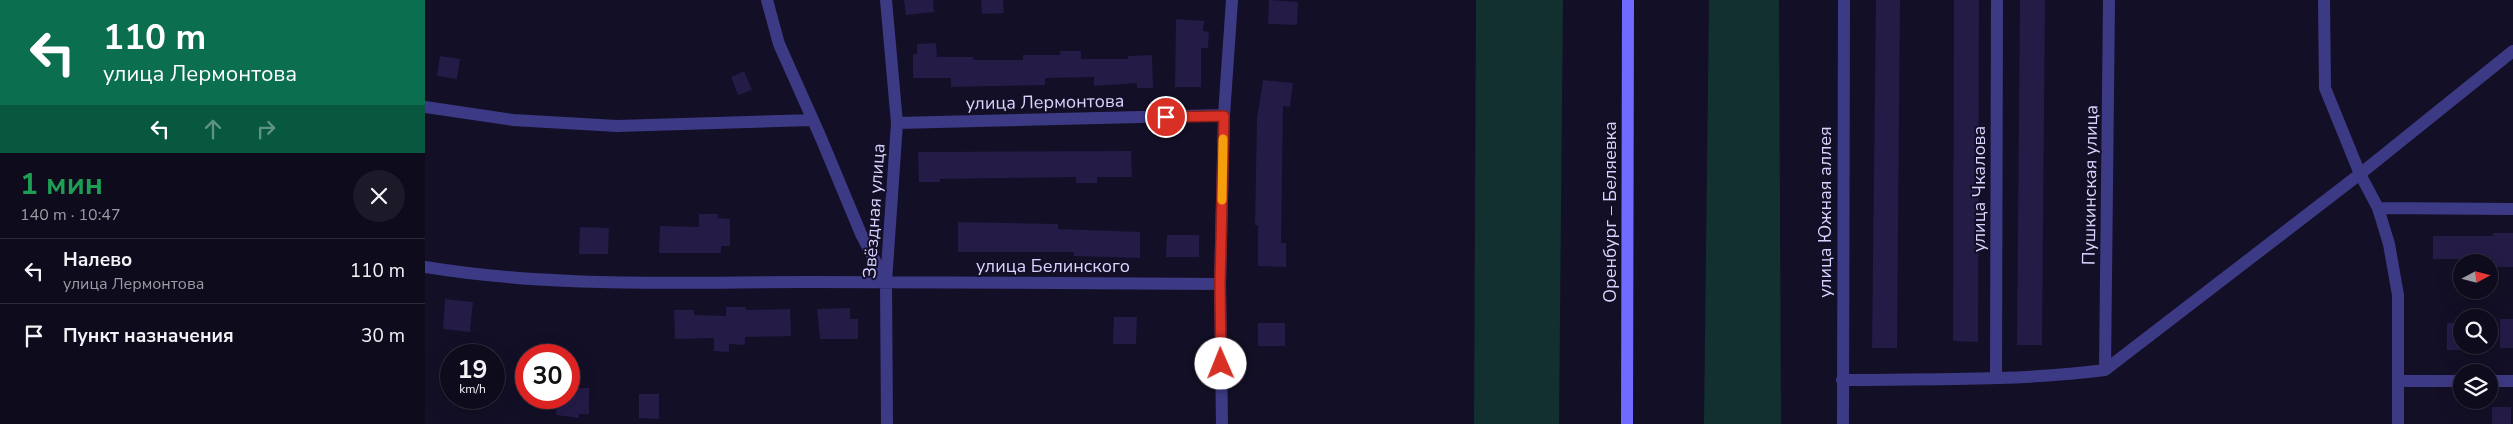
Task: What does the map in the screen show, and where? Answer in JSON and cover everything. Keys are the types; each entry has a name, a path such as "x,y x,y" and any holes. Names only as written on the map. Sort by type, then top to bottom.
{"main road":[{"name":"Оренбург – Беляевка","path":"1627,424 1629,0"}],"street":[{"path":"767,0 779,44 861,234 886,282"},
{"name":"Звёздная улица","path":"886,0 897,123 886,282 887,424"},
{"path":"1222,424 1220,284 1224,116 1233,0"},
{"name":"улица Южная аллея","path":"1843,424 1844,0"},
{"name":"улица Чкалова","path":"1996,378 1997,0"},
{"name":"Пушкинская улица","path":"2105,370 2109,0"},
{"path":"2324,0 2325,88 2360,174 2378,208 2389,244 2398,295 2398,424"},
{"path":"1842,380 2062,376 2105,370 2360,174 2513,51"},
{"path":"425,107 513,120 617,126 813,120"},
{"name":"улица Лермонтова","path":"897,123 1224,116"},
{"path":"2378,208 2513,209"},
{"name":"улица Белинского","path":"425,267 509,279 589,284 886,282 1220,284"},
{"path":"2398,381 2453,381"},
{"path":"2498,381 2513,381"}],"green space":[{"path":"1476,0 1563,0 1559,424 1474,424"},
{"path":"1709,0 1779,0 1781,424 1704,424"}],"building":[{"path":"904,0 933,0 934,12 906,15"},
{"path":"981,0 1003,0 1004,13 982,14"},
{"path":"1269,0 1298,2 1297,25 1268,24"},
{"path":"1876,0 1900,0 1897,348 1872,348"},
{"path":"1954,0 1979,0 1978,342 1953,341"},
{"path":"2020,0 2045,0 2042,345 2017,345"},
{"path":"1176,19 1204,21 1203,31 1209,32 1208,48 1201,48 1201,87 1175,87"},
{"path":"936,43 937,57 973,57 973,60 1023,60 1023,55 1060,55 1060,51 1081,51 1081,59 1128,59 1128,56 1152,55 1153,88 1137,88 1137,83 1094,86 1094,77 1045,78 1045,85 951,87 951,78 913,78 913,54 917,54 917,44"},
{"path":"440,56 460,59 457,79 437,76"},
{"path":"744,71 752,90 738,95 731,77"},
{"path":"1263,80 1293,83 1290,107 1283,106 1281,243 1286,243 1286,267 1258,266 1258,225 1255,225 1257,119"},
{"path":"1131,151 1132,177 1097,177 1097,183 1076,183 1076,177 940,179 940,182 919,182 918,152"},
{"path":"699,214 718,214 718,218 730,219 730,246 721,246 721,253 659,253 660,226 699,227"},
{"path":"958,222 1058,224 1058,229 1140,232 1140,258 1074,256 1074,252 958,252"},
{"path":"580,227 609,228 608,254 579,254"},
{"path":"2493,233 2513,233 2513,267 2498,267 2498,254 2453,254 2453,259 2433,259 2433,236 2493,236"},
{"path":"1167,235 1199,235 1199,257 1166,257"},
{"path":"445,299 473,302 470,332 443,329"},
{"path":"726,307 746,307 746,310 790,309 791,336 745,337 745,345 729,344 729,352 714,351 714,338 675,339 674,310 694,310 694,315 726,316"},
{"path":"850,308 850,319 858,319 858,339 820,339 817,309"},
{"path":"1114,317 1137,317 1136,344 1113,344"},
{"path":"2500,319 2513,319 2513,348 2500,348"},
{"path":"1258,323 1285,323 1285,346 1258,346"},
{"path":"2447,323 2453,323 2453,350 2447,350"},
{"path":"580,388 589,388 589,414 579,414 579,418 556,415 556,409 580,409"},
{"path":"639,394 659,394 659,419 639,418"},
{"path":"2511,407 2511,424 2492,424 2492,409"}],"slow traffic":[{"path":"1222,200 1223,139"}],"route":[{"path":"1166,117 1224,116 1220,284 1221,364"}]}
